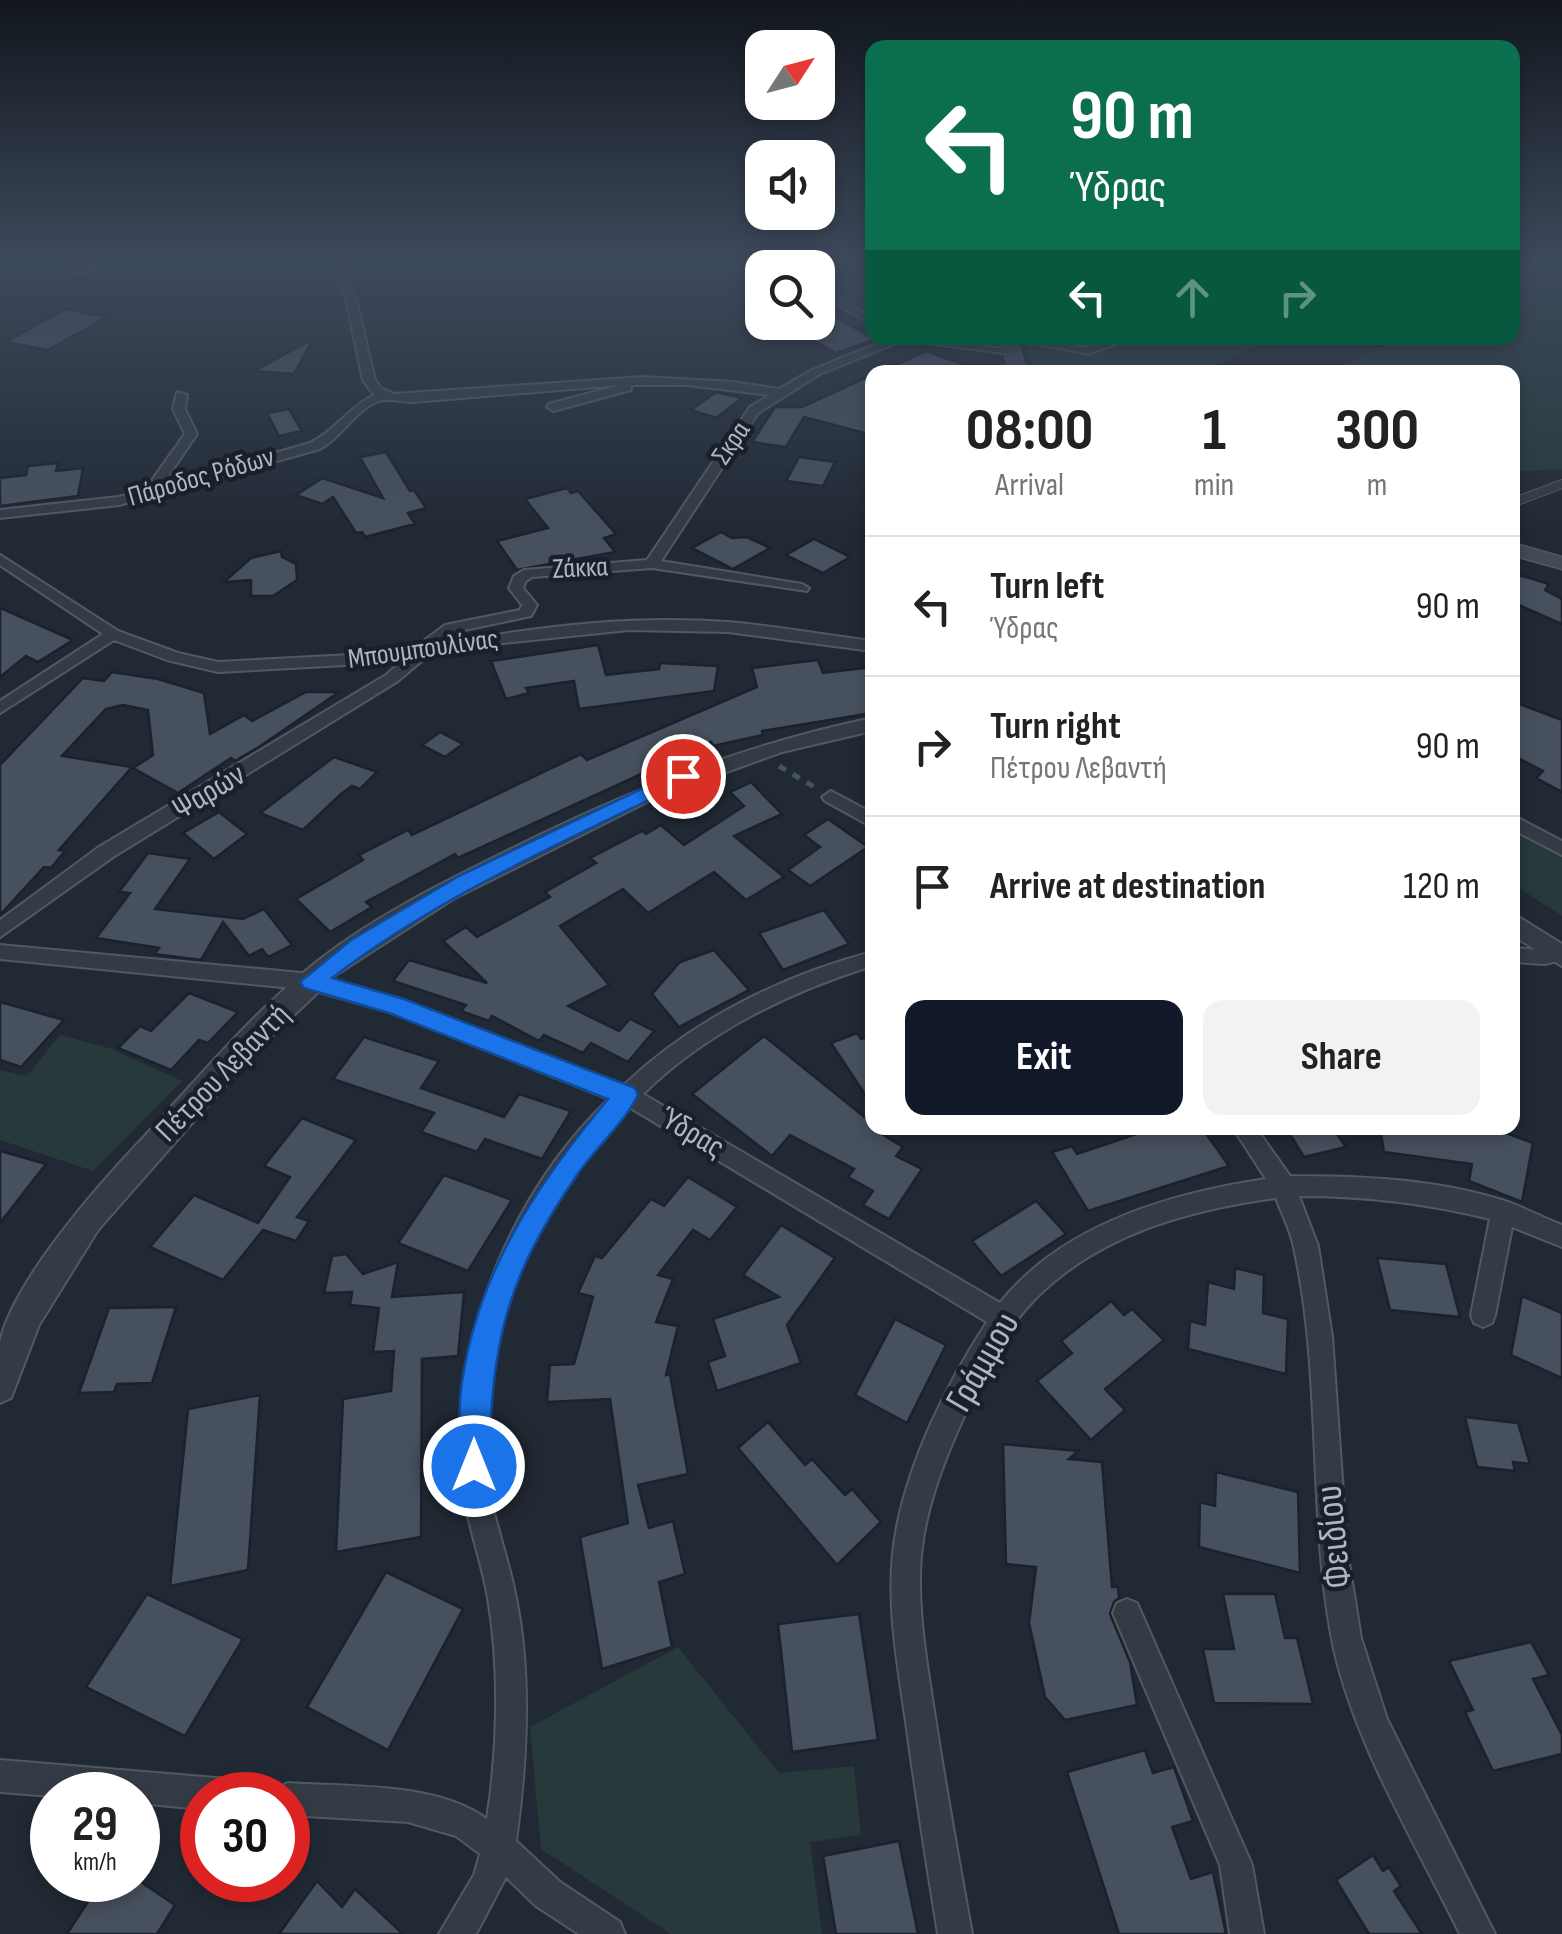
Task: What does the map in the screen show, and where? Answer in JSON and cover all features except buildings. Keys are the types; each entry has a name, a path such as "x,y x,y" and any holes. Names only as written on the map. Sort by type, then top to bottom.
{"main road":[{"path":"1520,551 1562,563"}],"street":[{"path":"363,353 370,384 383,396 413,398 564,382 658,378 780,393"},
{"name":"Σκρα","path":"652,564 748,416 825,368 862,353"},
{"path":"553,406 658,378"},
{"path":"148,494 190,434 178,408 181,395"},
{"name":"Πάροδος Ρόδων","path":"0,514 148,494 222,469 323,443 356,408 383,396"},
{"name":"Μπουμπουλίνας","path":"0,559 113,634 173,658 230,668 419,655 494,639 651,625 728,628 865,645"},
{"name":"Ζάκκα","path":"419,655 450,628 526,613 530,605 516,588 519,579 529,573 652,564 802,588"},
{"path":"0,708 113,634"},
{"name":"Ψαρών","path":"0,930 94,860 352,704 419,655"},
{"name":"Πέτρου Λεβαντή","path":"0,1387 22,1321 74,1238 152,1146 312,982 372,938 496,866 658,786 754,751 865,727"},
{"path":"831,797 865,817"},
{"path":"1520,825 1562,848"},
{"path":"1520,928 1560,955"},
{"name":"Ύδρας","path":"0,952 312,982 395,1006 626,1095 1004,1319"},
{"path":"1520,956 1560,955"},
{"path":"456,1934 488,1883 499,1848 508,1738 508,1636 474,1466 476,1384 494,1304 523,1238 569,1165 626,1095 678,1052 770,997 814,977 865,961"},
{"name":"Φειδίου","path":"1249,1135 1283,1184 1306,1246 1319,1336 1333,1550 1346,1638 1373,1724 1478,1934"},
{"name":"Γράμμου","path":"956,1934 929,1785 904,1599 910,1530 925,1474 949,1418 1004,1319 1032,1285 1098,1241 1194,1203 1283,1184 1350,1184 1452,1195 1562,1236"},
{"path":"1484,1314 1503,1211"},
{"path":"1127,1612 1236,1865 1246,1934"},
{"path":"0,1776 180,1791"},
{"path":"310,1800 417,1807 464,1822 499,1848 537,1886 608,1934"}],"lane":[{"path":"1520,500 1562,484"}],"path":[{"path":"754,751 831,797"}],"shaded area":[{"path":"1028,353 1242,353 1214,365 1032,365"},
{"path":"1368,353 1562,353 1562,469 1520,472 1520,365 1346,365"},
{"path":"1520,833 1562,857 1562,916 1520,889"},
{"path":"60,1035 109,1048 182,1081 93,1171 0,1140 0,1070 27,1076"},
{"path":"678,1647 779,1773 854,1766 861,1835 810,1842 822,1934 671,1934 541,1849 530,1727"}],"route":[{"path":"474,1466 476,1384 489,1320 503,1278 569,1165 626,1095 395,1006 312,982 359,946 467,881 683,776"}]}
